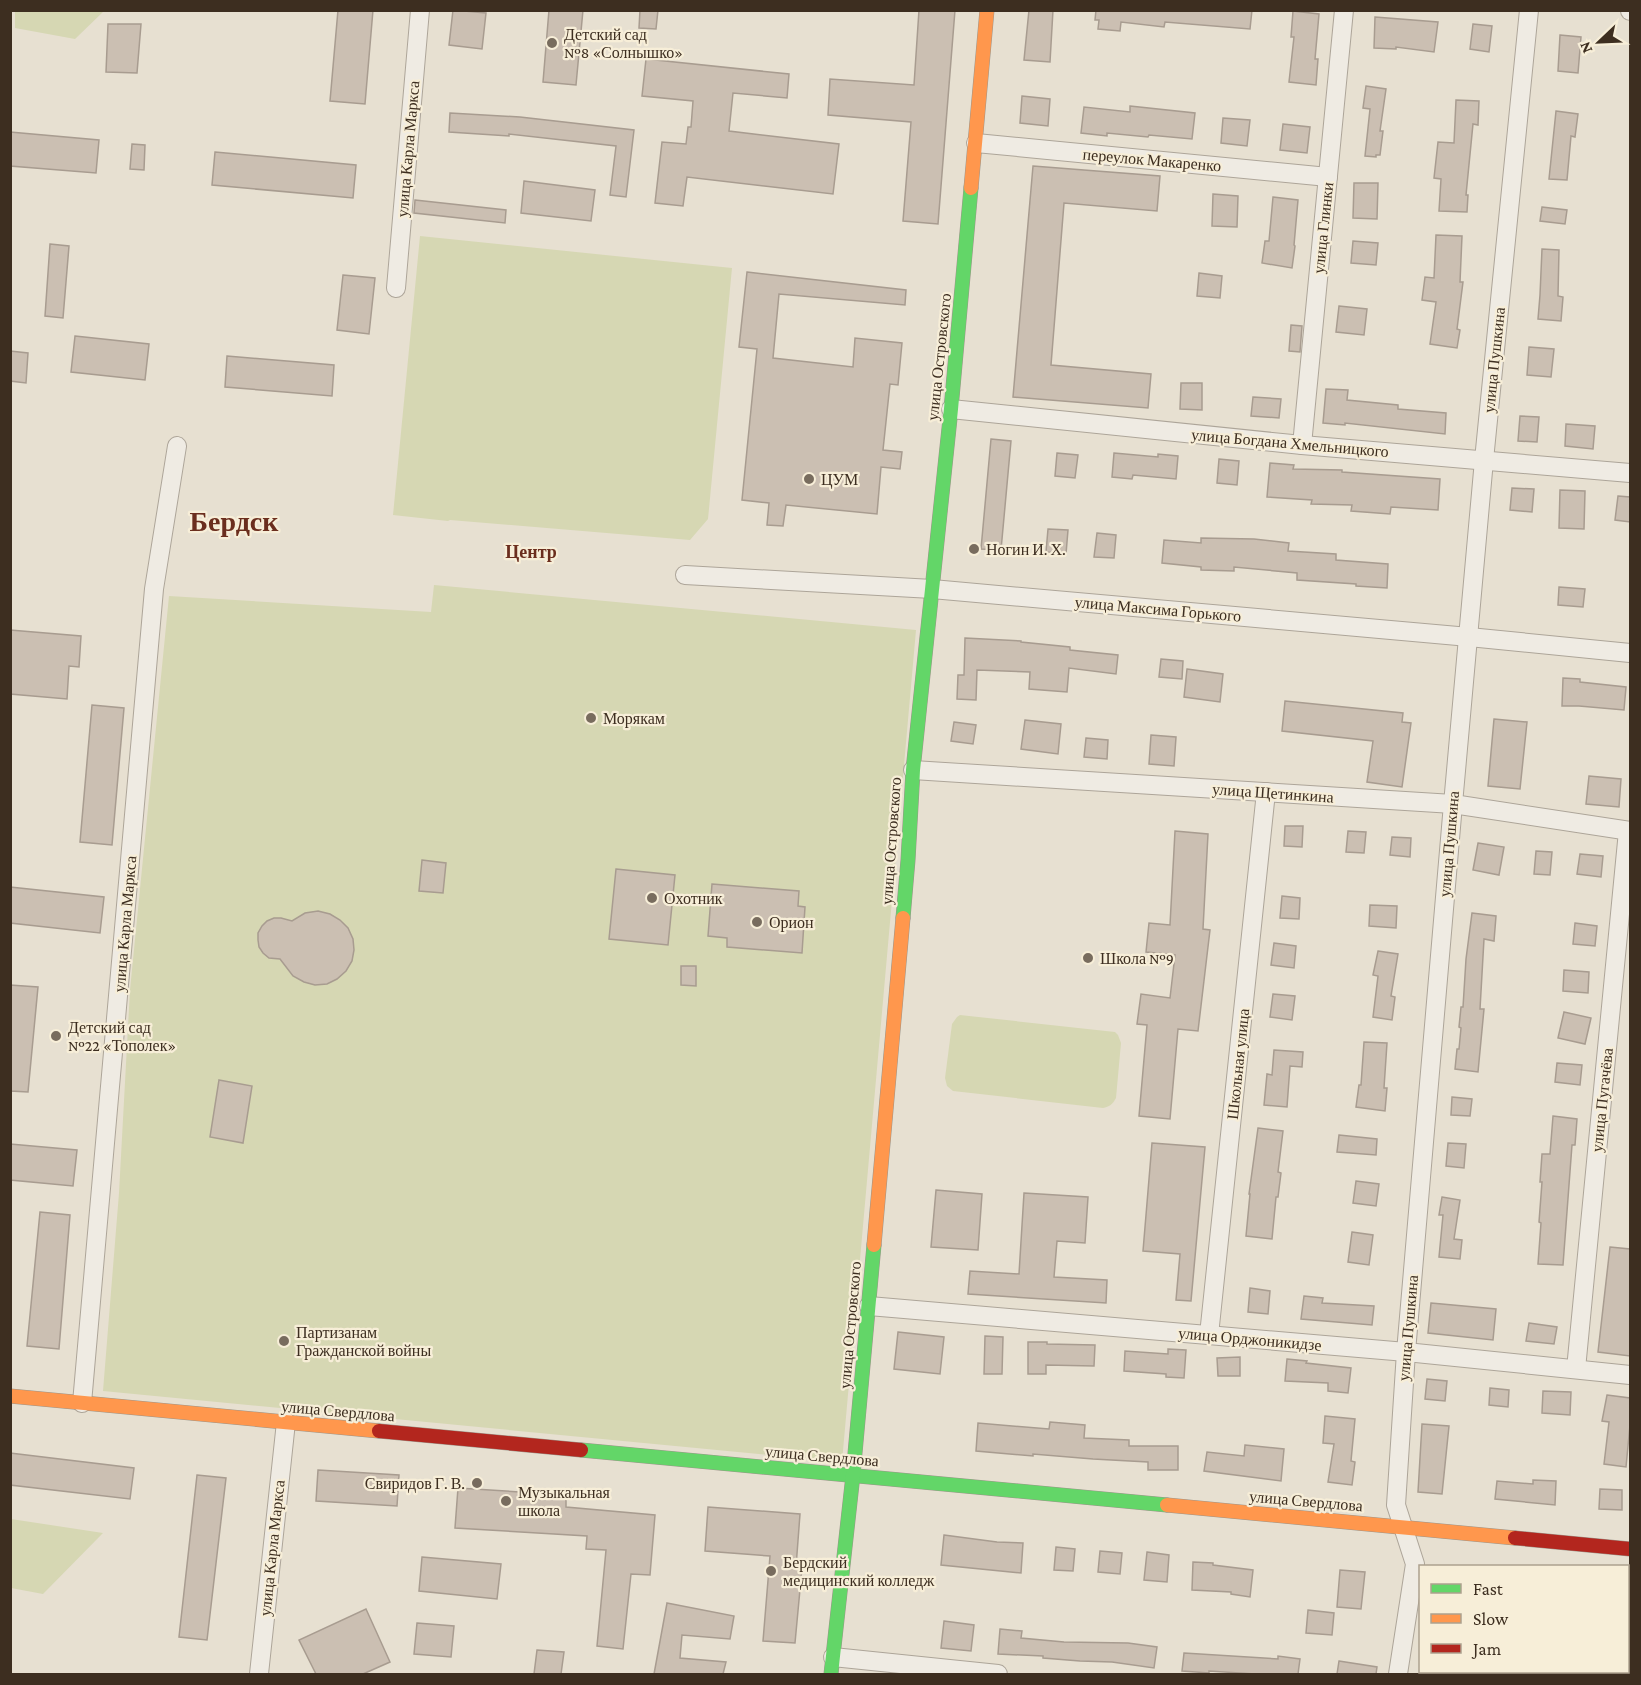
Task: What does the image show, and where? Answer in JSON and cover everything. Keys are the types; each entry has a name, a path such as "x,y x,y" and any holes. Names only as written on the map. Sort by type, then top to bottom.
{"street":[{"name":"улица Карла Маркса","path":"396,288 420,10"},
{"name":"улица Островского","path":"832,1666 853,1475 907,872 913,770 951,409 987,10"},
{"name":"улица Глинки","path":"1302,445 1344,10"},
{"name":"улица Пушкина","path":"1398,1674 1415,1564 1396,1505 1406,1352 1484,460 1529,10"},
{"name":"переулок Макаренко","path":"976,143 1328,177"},
{"name":"улица Богдана Хмельницкого","path":"951,409 1302,445 1630,473"},
{"name":"улица Карла Маркса","path":"82,1403 154,589 177,446"},
{"name":"улица Максима Горького","path":"685,575 932,589 1630,653"},
{"name":"улица Щетинкина","path":"913,770 1453,804 1629,831"},
{"name":"Школьная улица","path":"1209,1335 1266,792"},
{"name":"улица Пугачёва","path":"1576,1368 1629,831"},
{"name":"улица Орджоникидзе","path":"868,1306 1406,1352 1630,1375"},
{"name":"улица Свердлова","path":"10,1396 1630,1550"},
{"name":"улица Карла Маркса","path":"259,1674 286,1422"},
{"path":"832,1666 998,1674"}],"green space":[{"path":"15,10 104,11 75,39 15,28"},
{"path":"420,236 732,268 708,519 690,540 393,515"},
{"path":"434,585 916,630 842,1462 103,1391 119,1193 130,990 169,596 431,612"},
{"path":"960,1015 1115,1032 1121,1043 1114,1102 1103,1108 953,1091 947,1086 945,1078 952,1024"},
{"path":"11,1519 103,1533 43,1594 11,1588"}],"building":[{"path":"338,10 373,10 365,104 330,101"},
{"path":"453,10 486,13 482,49 449,45"},
{"path":"549,10 583,10 576,85 543,82"},
{"path":"640,10 658,10 656,29 639,28"},
{"path":"919,10 955,10 938,224 903,221 911,122 828,115 830,79 914,85"},
{"path":"1029,10 1053,10 1050,62 1024,60"},
{"path":"1096,10 1252,10 1250,29 1165,22 1164,27 1121,22 1120,31 1098,29 1099,20 1095,20"},
{"path":"1293,11 1319,14 1315,59 1318,59 1316,85 1289,82 1294,37 1291,37"},
{"path":"1375,17 1438,22 1434,52 1396,47 1396,49 1374,48"},
{"path":"108,24 141,24 137,73 106,72"},
{"path":"1473,24 1492,26 1489,52 1470,49"},
{"path":"1560,35 1581,37 1578,73 1558,71"},
{"path":"646,59 789,74 787,98 733,93 729,131 839,144 833,194 687,177 683,206 655,203 662,142 686,144 688,127 691,127 693,101 642,96"},
{"path":"1366,86 1386,89 1380,131 1383,131 1380,155 1376,157 1365,156 1370,109 1363,108"},
{"path":"1022,96 1050,99 1048,126 1020,123"},
{"path":"1456,100 1479,101 1478,125 1473,124 1466,195 1468,195 1467,212 1439,211 1441,179 1434,178 1438,142 1454,143"},
{"path":"1130,106 1195,113 1192,139 1081,133 1084,107 1130,112"},
{"path":"1556,111 1578,114 1575,137 1571,136 1567,180 1549,179"},
{"path":"450,113 520,117 634,130 626,197 610,195 616,146 509,134 509,136 449,132"},
{"path":"1223,118 1250,120 1247,146 1221,143"},
{"path":"1283,124 1310,127 1307,153 1280,150"},
{"path":"10,132 99,140 96,173 10,166"},
{"path":"132,144 145,145 144,170 130,169"},
{"path":"215,152 356,165 353,198 212,185"},
{"path":"1033,166 1160,176 1157,211 1064,203 1051,365 1151,374 1148,408 1013,397"},
{"path":"524,181 595,190 591,221 521,213"},
{"path":"1354,183 1378,183 1377,219 1353,218"},
{"path":"1213,194 1238,196 1237,227 1212,226"},
{"path":"1273,197 1298,200 1292,268 1262,263 1265,241 1269,241"},
{"path":"415,200 506,210 505,223 414,213"},
{"path":"1542,207 1567,210 1565,224 1540,221"},
{"path":"1436,235 1462,236 1460,282 1463,282 1457,348 1430,344 1436,302 1422,300 1425,277 1434,278"},
{"path":"1353,241 1378,243 1376,265 1351,263"},
{"path":"50,244 69,246 63,318 45,316"},
{"path":"1542,249 1559,250 1558,296 1563,297 1561,321 1538,319"},
{"path":"747,272 906,290 905,305 779,294 773,358 853,367 855,338 902,343 898,385 890,384 883,450 902,452 900,469 881,467 877,514 786,505 783,526 767,525 769,503 742,500 757,349 739,347"},
{"path":"1199,273 1222,276 1220,298 1197,296"},
{"path":"343,275 375,278 369,334 337,330"},
{"path":"1339,306 1367,309 1364,335 1336,332"},
{"path":"1291,325 1302,326 1300,352 1289,351"},
{"path":"75,336 149,344 145,380 71,372"},
{"path":"1529,347 1554,349 1551,377 1527,375"},
{"path":"10,351 28,353 26,383 10,381"},
{"path":"227,356 334,365 332,396 225,387"},
{"path":"1181,383 1202,383 1202,410 1180,409"},
{"path":"1326,389 1348,390 1347,400 1398,405 1398,409 1446,413 1445,434 1345,423 1345,425 1323,423"},
{"path":"1253,397 1281,399 1279,418 1251,416"},
{"path":"1520,416 1539,417 1537,442 1518,441"},
{"path":"1566,424 1595,426 1593,449 1565,446"},
{"path":"991,439 1011,441 1001,550 981,549"},
{"path":"1057,453 1078,455 1075,478 1055,476"},
{"path":"1114,453 1158,457 1158,454 1178,456 1176,479 1133,475 1132,479 1112,477"},
{"path":"1219,459 1239,461 1237,485 1217,483"},
{"path":"1270,463 1294,465 1293,469 1342,470 1342,472 1440,479 1438,510 1391,507 1390,514 1351,511 1352,505 1311,504 1312,500 1267,497"},
{"path":"1512,488 1534,489 1532,512 1510,510"},
{"path":"1560,490 1585,491 1584,529 1559,528"},
{"path":"1618,496 1630,497 1630,522 1615,520"},
{"path":"1048,529 1068,530 1066,554 1046,552"},
{"path":"1097,533 1116,535 1114,558 1094,557"},
{"path":"1201,538 1254,539 1289,543 1288,551 1336,554 1336,560 1388,564 1387,588 1297,580 1297,573 1234,567 1234,571 1201,570 1201,567 1162,563 1164,540 1201,543"},
{"path":"1559,587 1585,589 1583,607 1558,605"},
{"path":"10,630 81,636 79,667 69,666 67,699 10,694"},
{"path":"965,638 1021,641 1070,647 1070,650 1118,655 1116,674 1069,668 1067,692 1029,689 1030,672 977,670 976,700 957,699 958,675 964,675"},
{"path":"1161,659 1183,661 1182,679 1159,677"},
{"path":"1187,669 1223,674 1220,702 1184,697"},
{"path":"1563,678 1626,687 1624,710 1562,706"},
{"path":"1285,701 1403,713 1402,722 1411,723 1402,787 1367,782 1373,741 1282,731"},
{"path":"92,705 124,708 112,845 80,842"},
{"path":"1494,719 1527,722 1520,789 1488,786"},
{"path":"1025,720 1061,724 1058,754 1021,749"},
{"path":"954,722 976,725 973,744 951,741"},
{"path":"1151,735 1176,737 1174,766 1149,764"},
{"path":"1086,738 1108,740 1107,759 1084,757"},
{"path":"1589,776 1621,779 1619,807 1586,804"},
{"path":"1285,826 1303,826 1302,847 1284,846"},
{"path":"1175,831 1208,834 1203,929 1210,930 1198,1031 1178,1029 1170,1119 1139,1116 1147,1025 1137,1024 1141,994 1170,998 1175,955 1146,952 1149,923 1170,925"},
{"path":"1348,831 1366,832 1364,853 1346,852"},
{"path":"1392,837 1411,838 1410,857 1390,855"},
{"path":"1478,843 1504,847 1499,875 1473,870"},
{"path":"1536,851 1552,852 1550,875 1534,874"},
{"path":"1580,854 1603,856 1601,877 1577,874"},
{"path":"422,860 446,863 443,893 419,891"},
{"path":"616,869 675,875 668,945 609,939"},
{"name":"Орион","path":"712,884 799,891 798,906 805,907 802,953 727,947 727,938 708,936"},
{"path":"10,887 104,897 100,933 10,923"},
{"path":"1282,896 1300,898 1299,919 1280,918"},
{"path":"1370,905 1397,906 1396,928 1369,926"},
{"path":"318,911 330,914 348,928 353,939 354,950 352,961 346,971 327,984 315,985 293,976 280,959 269,958 263,953 259,947 258,933 267,921 274,918 292,921 305,913"},
{"path":"1472,913 1496,916 1494,941 1484,939 1480,1009 1484,1009 1478,1072 1455,1069 1457,1049 1459,1049 1461,1028 1459,1027"},
{"path":"1575,923 1597,926 1595,946 1573,944"},
{"path":"1274,943 1296,946 1294,968 1271,965"},
{"path":"1378,951 1398,954 1391,996 1395,997 1392,1020 1373,1017 1378,976 1373,975"},
{"path":"681,966 696,966 696,986 681,985"},
{"path":"1564,970 1589,972 1588,993 1563,991"},
{"path":"10,985 38,987 28,1092 10,1091"},
{"path":"1273,994 1295,996 1292,1020 1270,1017"},
{"path":"1564,1012 1591,1018 1585,1044 1558,1038"},
{"path":"1364,1042 1387,1043 1385,1111 1356,1107 1359,1085 1361,1085"},
{"path":"1274,1050 1303,1052 1302,1067 1290,1066 1287,1107 1264,1105 1267,1074 1272,1075"},
{"path":"1557,1063 1582,1065 1580,1085 1555,1082"},
{"path":"219,1080 252,1086 243,1143 210,1137"},
{"path":"1452,1097 1472,1099 1470,1116 1451,1115"},
{"path":"1553,1116 1577,1119 1575,1145 1572,1145 1563,1265 1538,1264 1542,1154 1550,1154"},
{"path":"1258,1128 1283,1131 1278,1172 1281,1173 1272,1239 1246,1236"},
{"path":"1339,1135 1377,1139 1376,1155 1337,1152"},
{"path":"1152,1143 1205,1147 1191,1301 1176,1300 1180,1254 1143,1251"},
{"path":"1448,1143 1466,1144 1464,1168 1446,1166"},
{"path":"10,1144 77,1150 73,1186 10,1180"},
{"path":"1356,1181 1379,1184 1376,1206 1353,1203"},
{"path":"936,1190 982,1194 978,1250 931,1247"},
{"path":"1024,1193 1088,1197 1085,1243 1057,1241 1054,1277 1107,1280 1106,1303 968,1294 970,1271 1019,1274"},
{"path":"1442,1197 1460,1200 1454,1239 1462,1240 1460,1259 1439,1257 1443,1215 1439,1215"},
{"path":"40,1212 70,1215 59,1349 27,1346"},
{"path":"1352,1232 1373,1235 1369,1265 1348,1262"},
{"path":"1610,1247 1630,1249 1630,1356 1598,1352"},
{"path":"1250,1288 1270,1291 1268,1314 1248,1312"},
{"path":"1304,1296 1323,1298 1322,1303 1374,1306 1372,1325 1301,1319"},
{"path":"1431,1303 1496,1309 1493,1340 1428,1333"},
{"path":"1529,1323 1557,1327 1554,1344 1526,1341"},
{"path":"898,1332 944,1337 940,1374 894,1369"},
{"path":"985,1336 1003,1337 1002,1374 984,1374"},
{"path":"1028,1342 1095,1345 1094,1366 1046,1365 1046,1374 1028,1374"},
{"path":"1168,1349 1186,1350 1184,1378 1166,1377 1166,1374 1124,1371 1125,1351 1168,1354"},
{"path":"1240,1357 1240,1376 1218,1376 1217,1358"},
{"path":"1287,1359 1351,1368 1348,1393 1328,1391 1328,1383 1285,1381"},
{"path":"1427,1379 1447,1381 1445,1401 1425,1399"},
{"path":"1490,1388 1509,1390 1508,1407 1489,1405"},
{"path":"1543,1391 1571,1392 1570,1415 1542,1413"},
{"path":"1607,1395 1630,1398 1626,1467 1604,1464 1609,1422 1602,1421"},
{"path":"1325,1416 1355,1419 1351,1461 1355,1462 1352,1485 1328,1482 1334,1444 1323,1443"},
{"path":"1050,1422 1085,1425 1084,1438 1129,1440 1129,1446 1178,1446 1178,1470 1148,1470 1148,1462 976,1451 978,1423 1049,1429"},
{"path":"1422,1424 1449,1426 1442,1494 1418,1492"},
{"path":"1245,1445 1284,1449 1281,1481 1204,1471 1207,1452 1244,1456"},
{"path":"10,1453 134,1468 130,1499 10,1485"},
{"path":"318,1470 399,1475 397,1506 316,1501"},
{"path":"197,1475 226,1478 207,1640 179,1637"},
{"path":"1533,1480 1556,1481 1555,1505 1495,1499 1497,1481 1533,1484"},
{"path":"458,1488 566,1495 566,1507 655,1515 650,1575 631,1574 623,1649 597,1646 606,1550 586,1549 587,1536 455,1528"},
{"path":"1600,1489 1622,1490 1622,1510 1599,1509"},
{"path":"708,1507 800,1514 796,1567 802,1568 795,1643 763,1641 770,1556 705,1551"},
{"path":"944,1535 1023,1543 1021,1573 941,1565"},
{"path":"1056,1547 1075,1549 1073,1571 1054,1570"},
{"path":"1100,1551 1122,1553 1120,1574 1098,1572"},
{"path":"1147,1552 1169,1555 1167,1582 1144,1580"},
{"path":"422,1557 501,1564 497,1599 419,1591"},
{"path":"1193,1562 1253,1570 1250,1597 1231,1594 1231,1592 1192,1590"},
{"path":"1340,1570 1365,1572 1361,1609 1337,1607"},
{"path":"667,1603 734,1616 730,1639 682,1635 680,1658 726,1662 723,1674 654,1674"},
{"path":"366,1609 390,1662 363,1674 316,1674 299,1640"},
{"path":"1308,1610 1334,1613 1332,1635 1306,1633"},
{"path":"944,1621 974,1625 971,1651 941,1648"},
{"path":"417,1623 454,1626 451,1657 414,1654"},
{"path":"1000,1629 1022,1631 1021,1638 1064,1642 1128,1643 1157,1647 1154,1668 1112,1662 998,1654"},
{"path":"537,1650 564,1652 561,1674 534,1674"},
{"path":"1184,1653 1278,1659 1278,1656 1300,1659 1298,1674 1209,1671 1209,1673 1182,1671"},
{"path":"1339,1661 1377,1667 1376,1674 1337,1674"}],"traffic: fast":[{"path":"903,918 913,770 951,409 971,188"},
{"path":"831,1674 853,1475 874,1245"},
{"path":"581,1450 1167,1505"}],"traffic: slow":[{"path":"971,188 987,10"},
{"path":"874,1245 903,918"},
{"path":"10,1396 379,1431"},
{"path":"1167,1505 1515,1538"}],"traffic: jam":[{"path":"379,1431 581,1450"},
{"path":"1515,1538 1630,1549"}],"place":[{"name":"Детский сад №8 «Солнышко»","path":"552,43"},
{"name":"ЦУМ","path":"809,479"},
{"name":"Ногин И. Х.","path":"974,549"},
{"name":"Морякам","path":"591,718"},
{"name":"Охотник","path":"652,898"},
{"name":"Орион","path":"757,922"},
{"name":"Школа №9","path":"1088,958"},
{"name":"Детский сад №22 «Тополек»","path":"56,1036"},
{"name":"Партизанам Гражданской войны","path":"284,1341"},
{"name":"Свиридов Г. В.","path":"477,1483"},
{"name":"Музыкальная школа","path":"506,1501"},
{"name":"Бердский медицинский колледж","path":"771,1571"}],"district":[{"name":"Бердск","path":"234,521"},
{"name":"Центр","path":"531,552"}]}
